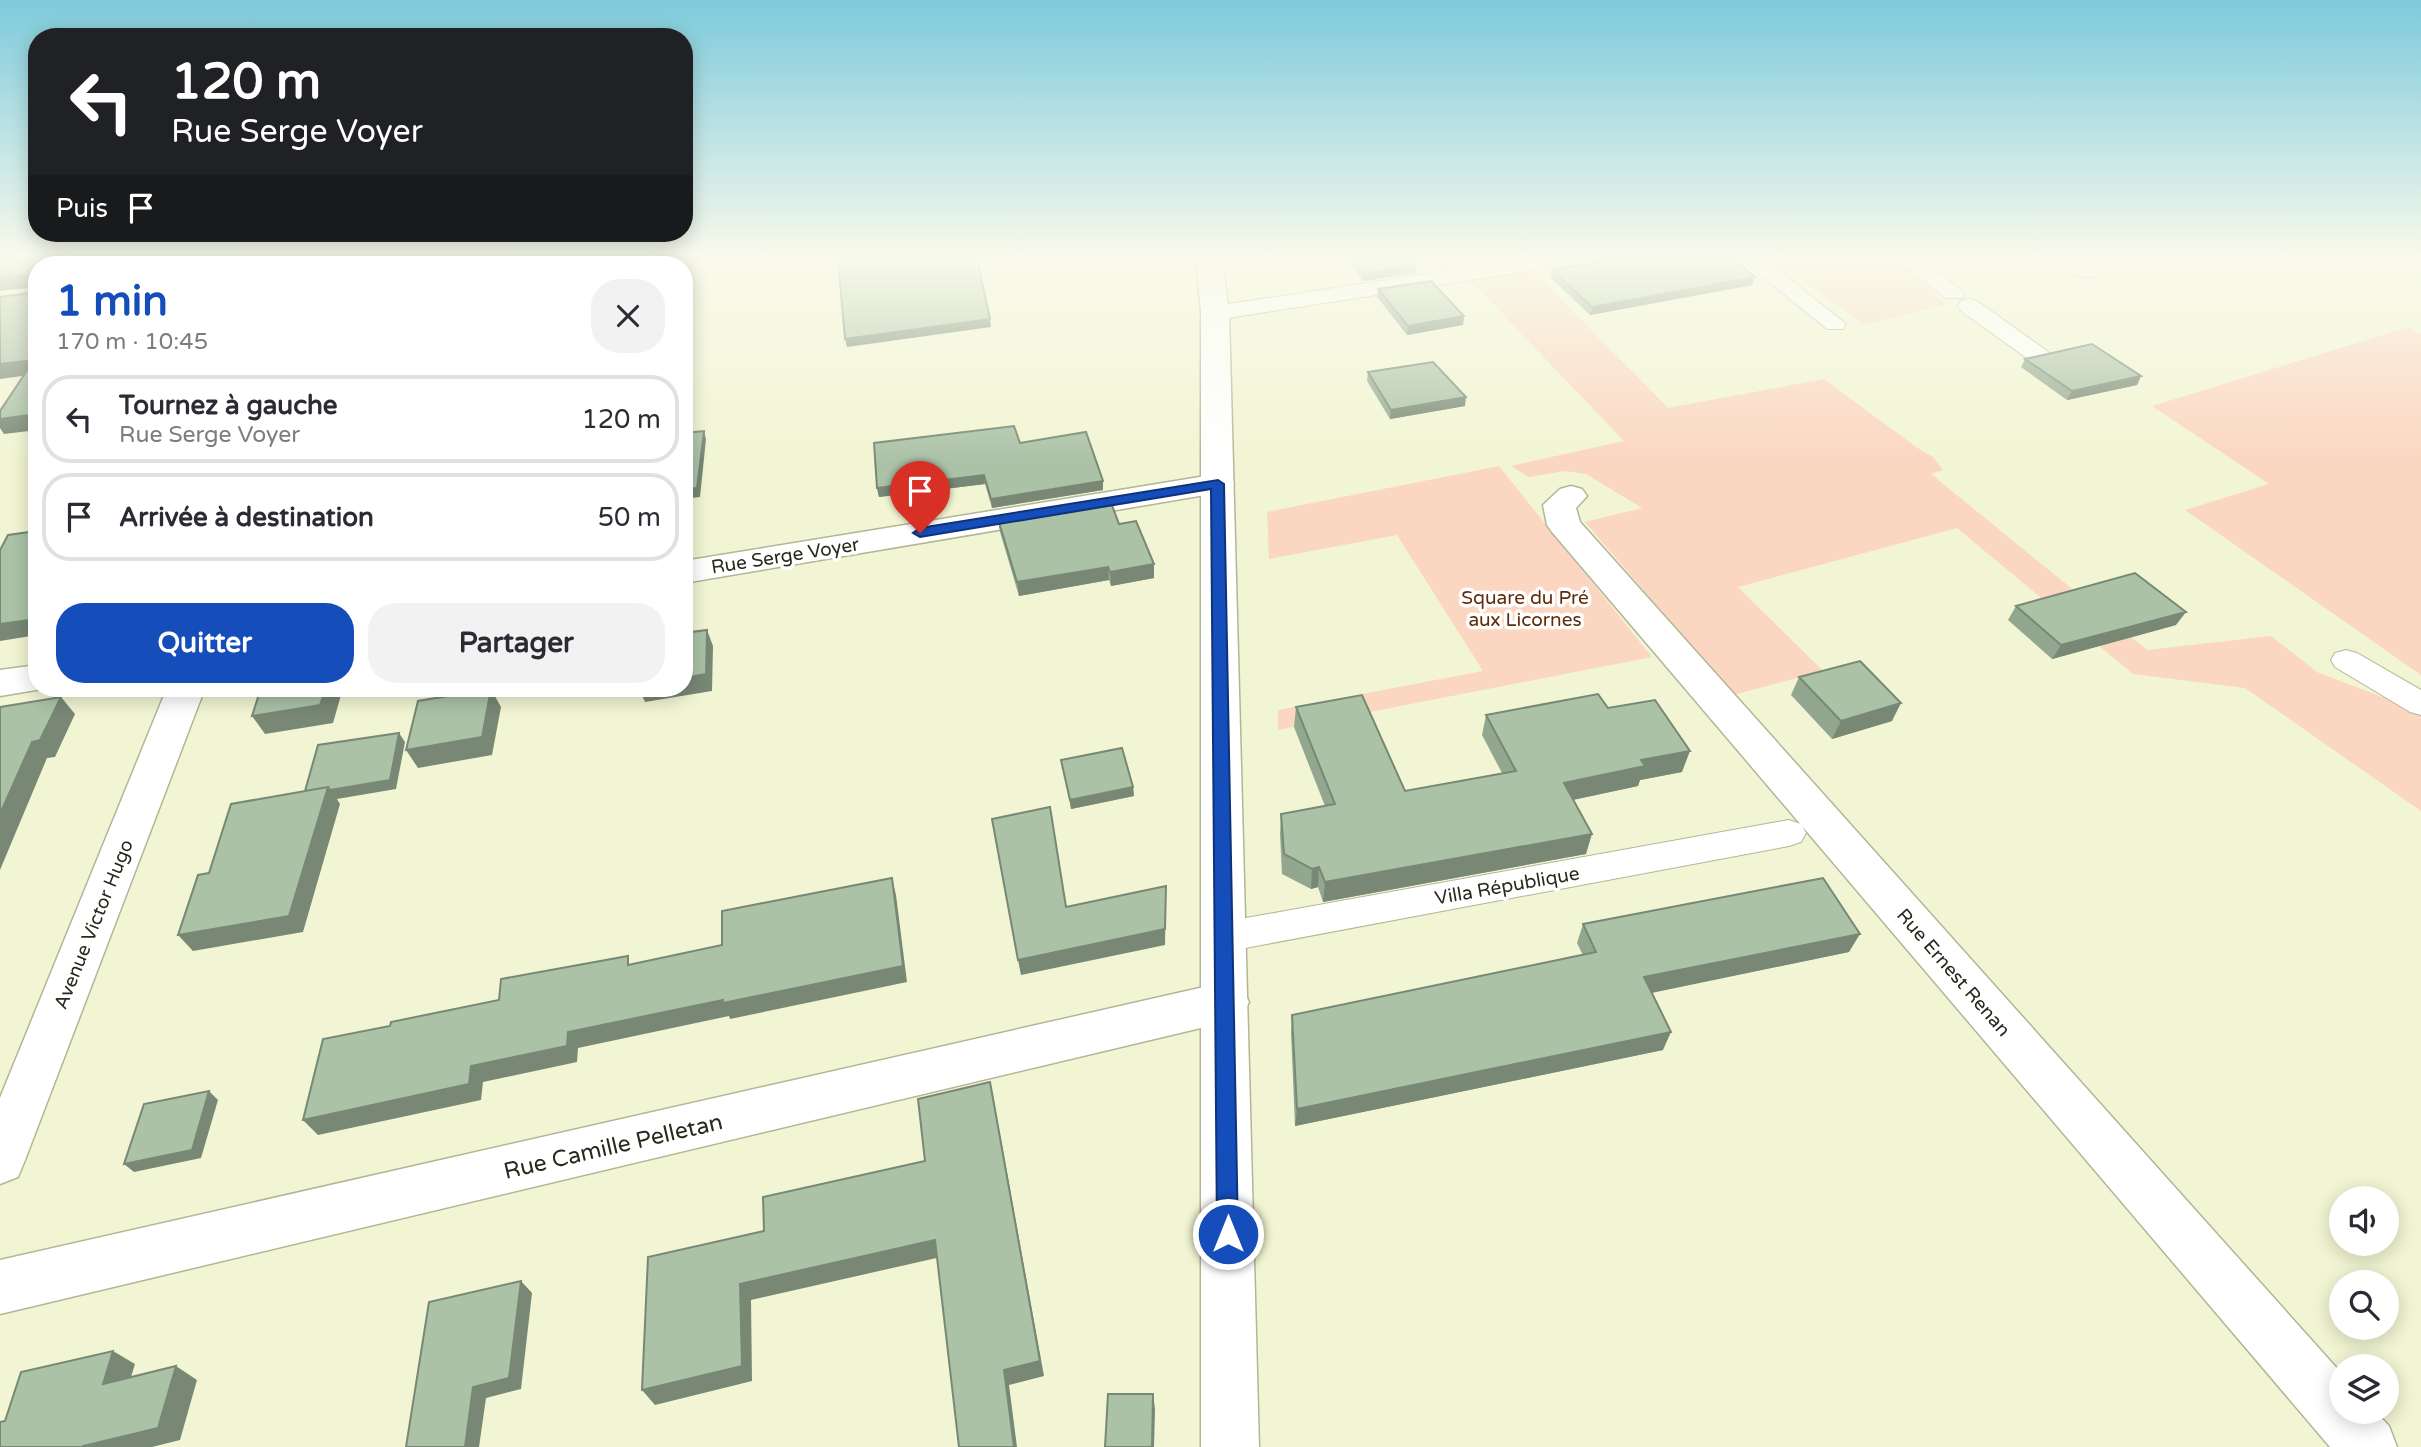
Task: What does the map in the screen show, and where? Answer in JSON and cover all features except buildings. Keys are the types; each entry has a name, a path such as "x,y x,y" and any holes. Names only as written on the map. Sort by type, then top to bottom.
{"street":[{"path":"1215,327 1230,1447"},
{"name":"Rue Serge Voyer","path":"693,571 1218,484"},
{"name":"Rue Ernest Renan","path":"1571,496 1559,505 1564,525 2368,1447"},
{"path":"0,684 28,679"},
{"name":"Avenue Victor Hugo","path":"0,1160 182,697"},
{"name":"Rue Camille Pelletan","path":"0,1287 1226,1002"}],"lane":[{"path":"1999,327 2039,356"},
{"path":"2346,660 2421,704"},
{"name":"Villa République","path":"1224,937 1789,833"}],"green space":[{"path":"1515,327 1588,327 1668,408 1824,379 1933,457 1943,470 1931,474 2147,650 2271,636 2317,672 2421,712 2421,811 2245,688 2133,674 1957,528 1738,587 1823,671 1733,695 1585,522 1642,508 1586,474 1565,471 1529,477 1511,466 1624,441"},
{"path":"2409,327 2421,334 2421,675 2185,510 2269,484 2152,406"},
{"name":"Square du Pré aux Licornes","path":"1499,466 1652,657 1278,730 1278,710 1483,671 1397,535 1269,559 1267,512"}],"route":[{"path":"920,533 1218,484 1228,1234"}]}
